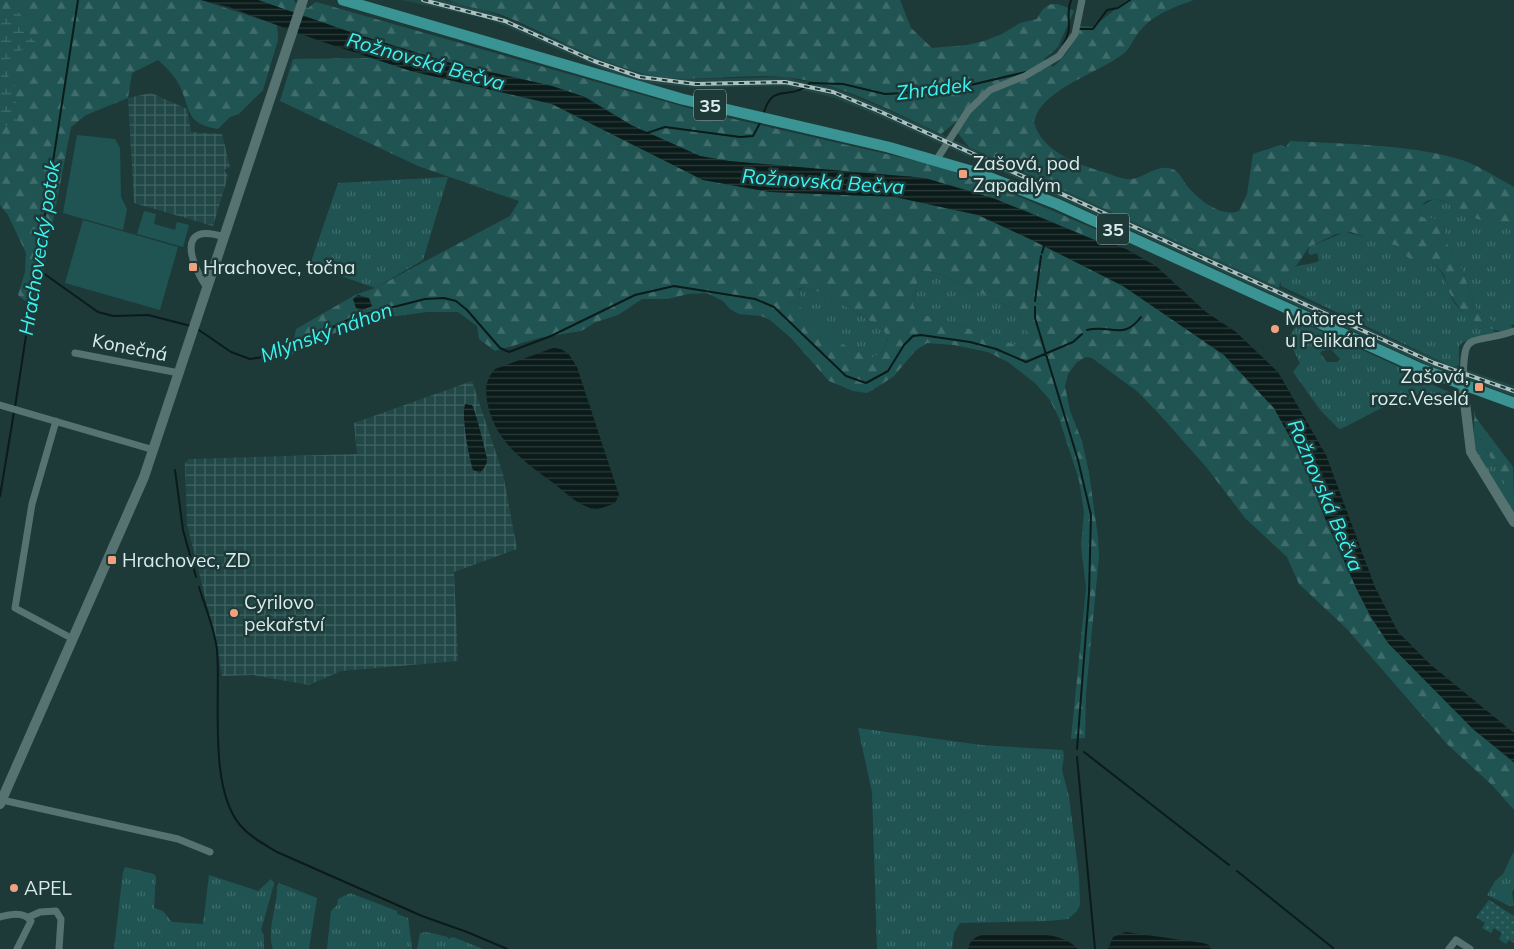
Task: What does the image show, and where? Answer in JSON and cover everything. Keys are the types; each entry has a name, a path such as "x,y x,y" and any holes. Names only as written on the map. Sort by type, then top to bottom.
{"main road":[{"name":"35","path":"343,0 682,99 937,159 1001,181 1057,204 1463,386 1514,403"}],"street":[{"path":"937,159 968,111 990,90 1042,68 1059,56 1075,30 1082,0"},
{"path":"210,852 178,839 1,802 140,486 154,450 302,3"},
{"path":"207,288 192,255 191,242 194,236 203,232 224,237"},
{"path":"1514,331 1473,340 1466,346 1463,356 1463,386 1471,452 1514,522"},
{"name":"Konečná","path":"75,353 179,373"},
{"path":"0,405 154,450"},
{"path":"56,421 32,504 15,608 73,639"},
{"path":"0,917 13,913 29,917 40,912 56,912 61,919 59,949"},
{"path":"17,949 31,921 29,917"},
{"path":"1449,949 1456,940 1470,949"}],"shaded area":[{"path":"401,0 445,0 485,10 624,69 641,73 696,79 785,77 835,88 883,108 1435,359 1514,386 1514,396 1432,367 879,116 832,97 784,86 696,88 639,82 621,77 483,18"},
{"path":"151,93 187,109 191,132 222,134 230,167 224,170 228,176 213,226 134,203 128,98"},
{"path":"472,381 503,474 517,549 454,572 458,661 341,671 309,685 253,675 222,676 217,646 187,524 185,463 189,459 357,454 354,423"}],"green space":[{"path":"0,0 201,0 277,25 278,40 263,90 239,114 230,117 218,129 201,124 192,117 178,82 158,60 132,73 128,98 86,115 71,127 36,310 18,295 25,272 26,253 8,215 0,205"},
{"path":"258,0 294,0 295,3 308,8 316,2 695,110 934,165 1004,190 1104,233 1114,244 1097,241 1024,210 911,176 884,176 729,161 700,156 631,125 585,97 552,86 451,63 356,34"},
{"path":"449,0 900,0 911,28 932,48 967,45 984,41 1002,34 1020,23 1037,19 1048,5 1057,4 1074,11 1058,47 1044,59 1053,67 1069,49 1079,26 1093,27 1127,0 1194,0 1157,16 1144,26 1123,54 1072,83 1047,100 1039,110 1034,122 1038,133 1045,142 1064,157 1124,179 1137,178 1156,169 1172,169 1179,174 1197,196 1210,206 1225,212 1239,211 1247,194 1253,154 1280,145 1286,147 1290,141 1394,147 1435,153 1470,163 1514,187 1514,226 1480,220 1454,206 1437,200 1430,200 1423,204 1418,212 1422,217 1435,219 1443,224 1448,246 1461,267 1477,310 1498,325 1512,326 1511,331 1492,329 1465,314 1452,298 1444,275 1439,269 1426,260 1414,261 1404,255 1396,245 1384,244 1351,232 1336,234 1309,247 1297,265 1281,278 1279,288 969,147 957,132 964,124 957,121 941,134 845,91 805,80 768,76 687,79 655,76 598,58 507,17"},
{"path":"0,12 18,12 27,23 24,33 36,42 5,60 10,69 8,79 19,89 13,98 19,112 16,126 0,126"},
{"path":"371,58 411,71 552,104 703,180 770,192 895,197 978,215 1123,286 1224,355 1274,408 1303,461 1324,516 1358,592 1388,643 1473,729 1514,763 1514,810 1492,785 1447,744 1346,628 1299,584 1287,557 1245,518 1207,468 1161,416 1138,392 1092,358 1086,357 1077,362 1068,374 1065,386 1070,411 1082,441 1089,473 1099,556 1086,693 1085,738 1071,739 1086,588 1081,545 1084,512 1079,480 1059,418 1050,400 1035,383 1008,362 988,352 954,345 927,343 915,351 894,376 879,386 867,393 853,391 829,381 791,338 770,320 761,316 739,314 730,309 723,301 707,293 688,294 668,299 642,299 618,315 596,322 581,331 539,338 495,351 479,339 477,326 458,312 427,312 359,321 291,355 296,329 355,295 375,288 510,216 519,201 418,166 280,101 293,59","holes":["926,271 942,275 1016,310 1025,327 1027,347 1024,349 996,337 918,313 913,305 919,272","803,287 826,294 883,329 888,339 882,352 873,357 864,354 841,343 818,328 802,310 798,301 799,289"]},
{"path":"77,135 115,139 120,148 121,197 127,209 123,230 63,213"},
{"path":"448,177 423,260 375,288 310,265 338,183"},
{"path":"1434,199 1514,226 1514,324 1507,327 1498,325 1477,310 1461,267 1448,246 1443,224 1435,219 1422,217 1418,212 1421,206"},
{"path":"144,211 156,214 154,224 175,230 177,222 189,225 183,247 137,234"},
{"path":"83,220 178,247 160,310 65,283"},
{"path":"1345,232 1397,245 1404,255 1414,261 1423,259 1432,264 1443,275 1450,294 1458,307 1497,333 1463,342 1459,346 1459,365 1453,367 1281,286 1280,280 1293,267 1319,261 1317,253 1311,255 1308,253 1309,247"},
{"path":"926,271 942,275 1016,310 1025,327 1028,347 1024,349 996,337 918,313 913,305 919,272"},
{"path":"803,287 826,294 883,329 888,338 882,352 873,357 853,350 818,328 802,310 798,301 799,290"},
{"path":"1299,321 1451,393 1447,403 1415,403 1399,408 1391,403 1341,429 1321,411 1293,372 1300,363 1292,347 1286,342","holes":["1331,349 1340,359 1337,362 1327,362 1320,353"]},
{"path":"1474,410 1476,418 1513,467 1514,499 1480,439 1474,435"},
{"path":"1474,435 1480,439 1514,499 1514,519 1476,455"},
{"path":"858,728 981,745 1063,750 1062,770 1069,797 1079,877 1080,905 1077,911 1068,919 960,923 954,933 952,949 877,949 872,792"},
{"path":"1514,851 1514,889 1512,892 1514,906 1510,906 1487,895 1495,881 1503,874"},
{"path":"125,867 154,874 156,877 154,908 163,911 172,922 203,924 209,875 258,891 271,879 274,884 261,930 264,935 264,949 114,949"},
{"path":"279,883 317,898 309,949 273,949 271,926"},
{"path":"350,893 397,911 397,914 408,918 412,949 327,949 331,911 337,905 338,899"},
{"path":"1489,900 1514,916 1514,943 1509,940 1506,944 1499,939 1502,933 1494,928 1491,933 1482,928 1485,923 1476,917"},
{"path":"427,932 448,937 448,939 453,937 483,949 417,949 420,933"}],"water":[{"name":"Rožnovská Bečva","path":"201,0 258,0 356,34 451,63 552,86 585,97 631,125 700,156 729,161 925,178 993,198 1097,241 1114,244 1156,266 1206,312 1236,332 1278,372 1326,455 1375,587 1398,632 1431,665 1514,733 1514,762 1473,729 1388,643 1358,592 1324,516 1303,461 1274,408 1224,355 1123,286 978,215 895,197 770,192 703,180 552,104 411,71 317,40 229,7"},
{"path":"358,295 369,298 372,306 363,310 356,308 353,299"},
{"path":"553,348 565,351 577,367 619,495 615,503 602,508 593,509 579,503 530,466 503,438 491,415 486,388 488,380 495,369"},
{"path":"465,404 472,405 487,459 480,473 473,470 469,456 465,427"},
{"path":"1126,932 1203,943 1209,945 1211,949 1108,949 1113,937"},
{"path":"1030,934 1062,938 1078,949 968,949 973,940 980,936"}],"waterway":[{"name":"Hrachovecký potok","path":"15,407 78,0"},
{"name":"Zhrádek","path":"1063,45 1067,38 1069,26 1068,11 1071,0"},
{"path":"1078,29 1093,29 1107,10 1118,8 1130,0"},
{"name":"Zhrádek","path":"764,112 773,97 778,94 796,91 810,83 843,84 885,94 945,91 1026,72"},
{"name":"Zhrádek","path":"647,133 665,127 740,137 753,136 760,123"},
{"path":"1042,253 1044,246"},
{"path":"1035,301 1041,256"},
{"name":"Mlýnský náhon","path":"36,268 98,312 113,316 148,315 191,326"},
{"name":"Mlýnský náhon","path":"199,330 231,352 250,359 269,356 292,347 354,317 425,299 444,298 456,301 467,310 500,348 509,352 551,336 635,295 674,286 755,299 774,307 846,376 866,383 888,371 904,345 913,336 921,335 970,342 996,349 1026,362 1073,342 1082,334"},
{"path":"1035,307 1035,318 1078,460 1091,515 1089,593 1077,749"},
{"name":"Mlýnský náhon","path":"1087,330 1122,330 1134,324 1141,317"},
{"name":"Hrachovecký potok","path":"0,496 14,412"},
{"path":"175,470 183,530 196,577"},
{"path":"199,587 212,626 217,650 218,741 223,788 230,808 240,825 253,837 277,852 422,916 507,949"},
{"path":"1084,752 1229,865"},
{"path":"1077,757 1095,949"},
{"path":"1237,871 1333,948"}],"railway":[{"path":"423,0 505,21 594,61 640,77 696,84 785,82 833,92 1434,363 1514,391"}],"place":[{"name":"Zašová, pod Zapadlým","path":"963,174"},
{"name":"Hrachovec, točna","path":"193,267"},
{"name":"Motorest u Pelikána","path":"1275,329"},
{"name":"Zašová, rozc.Veselá","path":"1479,387"},
{"name":"Hrachovec, ZD","path":"112,560"},
{"name":"Cyrilovo pekařství","path":"234,613"},
{"name":"APEL","path":"14,888"}]}
